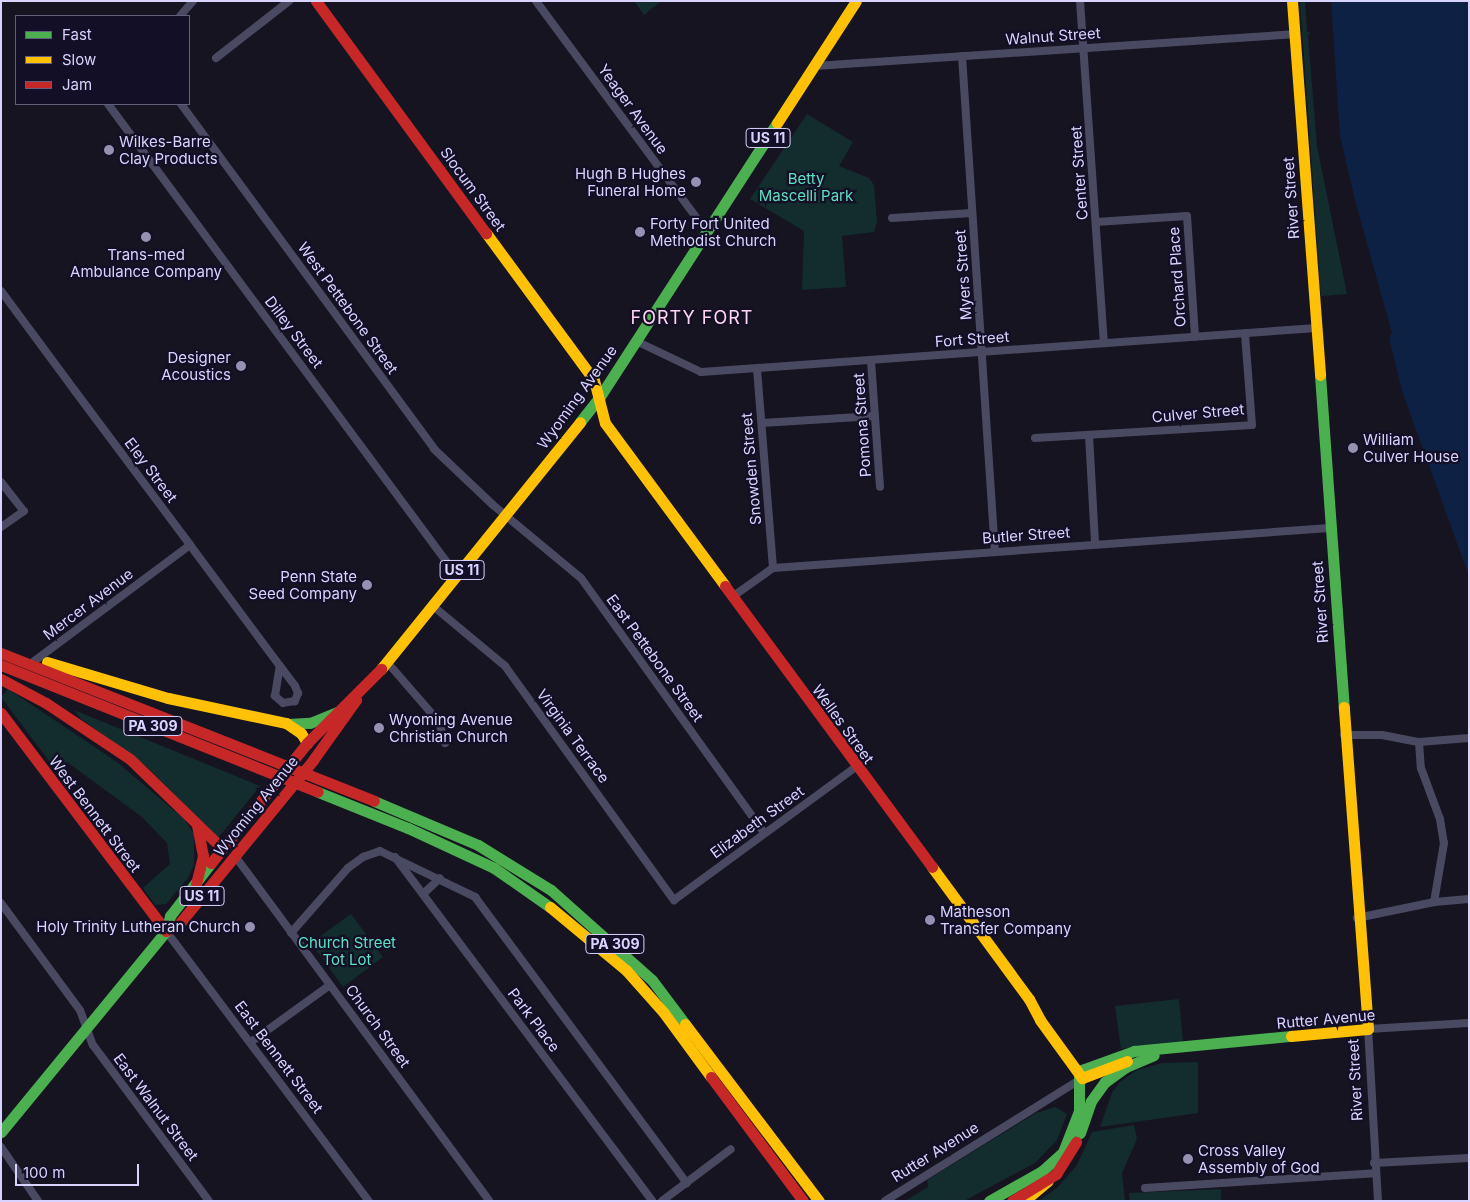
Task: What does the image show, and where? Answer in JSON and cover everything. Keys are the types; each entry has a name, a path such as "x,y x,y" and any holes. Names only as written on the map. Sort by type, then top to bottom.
{"main road":[{"name":"Slocum Street","path":"316,1 594,380 599,398"},
{"name":"Wyoming Avenue","path":"166,931 170,916 307,743 337,712 361,692 387,662 599,398 856,1"},
{"name":"River Street","path":"1292,1 1357,918 1368,1030"},
{"name":"Welles Street","path":"599,398 605,423 856,767 1029,999 1040,1020 1078,1073"},
{"path":"1,646 168,698 286,723 310,723 337,712"},
{"name":"PA 309","path":"1,653 333,782 478,845 551,890 583,915 652,980 819,1201"},
{"name":"PA 309","path":"1,665 331,796 494,868 540,898 593,940 626,970 664,1013 803,1201"},
{"name":"Church Street","path":"1,679 27,692 130,759 222,848 234,856"},
{"name":"Wyoming Avenue","path":"1,1132 166,931 179,924 313,760 345,719 361,692"},
{"name":"West Bennett Street","path":"1,713 166,931"},
{"path":"286,723 297,729 307,743 313,760"},
{"path":"195,820 203,851 196,884"},
{"name":"Rutter Avenue","path":"1078,1073 1134,1051 1186,1048 1368,1030"},
{"name":"Rutter Avenue","path":"1078,1073 1186,1048"},
{"path":"1024,1201 1048,1182 1064,1166 1080,1134 1091,1101 1105,1082 1126,1066 1154,1055"},
{"path":"1078,1073 1085,1101 1080,1134"},
{"path":"989,1201 1042,1171 1063,1152 1074,1132 1079,1111 1078,1073"},
{"path":"1012,1201 1048,1182"}],"street":[{"path":"181,15 193,1"},
{"path":"216,58 289,1"},
{"name":"Yeager Avenue","path":"536,1 707,232"},
{"name":"Center Street","path":"1080,1 1104,343"},
{"name":"Walnut Street","path":"815,66 1294,34"},
{"name":"Myers Street","path":"962,56 995,551"},
{"name":"Dilley Street","path":"109,105 457,576"},
{"name":"West Pettebone Street","path":"182,105 434,450 506,516"},
{"path":"892,218 972,213"},
{"name":"Orchard Place","path":"1096,222 1187,216 1195,337"},
{"name":"Eley Street","path":"1,291 280,666 298,693 295,701 283,703 275,696 280,666"},
{"name":"Fort Street","path":"636,341 701,372 1316,328"},
{"name":"Culver Street","path":"1035,438 1252,425 1245,333"},
{"name":"Pomona Street","path":"871,360 880,487"},
{"name":"Snowden Street","path":"757,369 773,568"},
{"path":"762,422 875,416"},
{"path":"1088,435 1095,544"},
{"path":"1,482 24,511 1,527"},
{"name":"East Pettebone Street","path":"506,516 581,578 764,833"},
{"name":"Butler Street","path":"773,568 1330,528"},
{"name":"Mercer Avenue","path":"1,685 190,545"},
{"path":"732,598 773,568"},
{"name":"Virginia Terrace","path":"432,606 505,666 674,900"},
{"path":"387,662 439,722 445,743"},
{"path":"1344,735 1382,735 1419,742 1469,738"},
{"path":"1419,742 1421,768 1440,819 1444,843 1434,902"},
{"name":"Elizabeth Street","path":"674,900 856,767"},
{"path":"291,933 348,868 363,857 380,851 394,855 474,897 687,1184"},
{"name":"Park Place","path":"394,855 652,1201"},
{"name":"Church Street","path":"234,856 489,1201"},
{"path":"423,894 440,878"},
{"path":"1357,918 1434,902 1469,899"},
{"name":"East Walnut Street","path":"1,903 79,1008 93,1045 209,1201"},
{"name":"East Bennett Street","path":"166,931 369,1201"},
{"path":"251,1042 330,985"},
{"name":"Rutter Avenue","path":"1368,1030 1469,1023"},
{"name":"River Street","path":"1368,1030 1374,1163 1378,1201"},
{"name":"Rutter Avenue","path":"885,1201 1078,1073"},
{"path":"1,1147 38,1201"},
{"path":"662,1201 731,1149"},
{"path":"1374,1163 1469,1158"},
{"path":"1145,1188 1375,1173"}],"green space":[{"path":"634,1 661,1 644,15"},
{"path":"1300,1 1305,1 1307,32 1310,32 1308,36 1317,146 1347,294 1321,296"},
{"name":"Betty Mascelli Park","path":"807,114 853,142 839,166 869,178 874,185 877,222 874,232 842,236 846,287 802,290 804,231 750,199"},
{"path":"8,689 117,762 184,819 194,834 194,865 188,878 166,904 155,905 143,888 170,864 167,843 142,817 67,762 55,769 1,697"},
{"path":"74,710 260,786 218,838 147,767 80,718"},
{"name":"Church Street Tot Lot","path":"351,914 383,957 343,987 311,943"},
{"path":"1179,999 1183,1042 1121,1049 1115,1006"},
{"path":"1198,1062 1198,1113 1100,1127 1112,1093 1120,1082 1137,1070 1162,1063"},
{"path":"1055,1107 1067,1114 1057,1140 1035,1163 964,1201 905,1201 928,1187 927,1180 1036,1113"},
{"path":"1134,1125 1137,1139 1122,1173 1125,1201 1038,1201 1057,1188 1077,1165 1092,1132"},
{"path":"1221,1189 1221,1201 1130,1201 1129,1193"}],"water":[{"path":"1331,1 1469,1 1469,576 1402,391 1389,338 1392,333 1356,204 1340,136"}],"traffic: fast":[{"path":"580,422 599,398 777,123"},
{"path":"1320,375 1344,707"},
{"path":"288,724 310,723 337,712"},
{"path":"318,792 408,828 494,868 550,907"},
{"path":"374,801 478,845 551,890 652,980 685,1024"},
{"path":"1,1132 166,931 170,916 211,863"},
{"path":"989,1201 1042,1171 1063,1152 1079,1111 1079,1071 1134,1051 1291,1036"},
{"path":"1080,1133 1091,1101 1105,1082 1126,1067 1154,1055"}],"traffic: slow":[{"path":"777,123 856,1"},
{"path":"1292,1 1320,375"},
{"path":"486,233 594,380 605,423 725,586"},
{"path":"381,669 580,422"},
{"path":"47,662 168,698 286,723 301,733 307,743"},
{"path":"1291,1036 1368,1029 1344,707"},
{"path":"932,867 1029,999 1040,1020 1082,1078"},
{"path":"550,907 626,970 664,1013 711,1077"},
{"path":"685,1024 819,1201"},
{"path":"1082,1078 1127,1061"},
{"path":"1024,1201 1048,1181"}],"traffic: jam":[{"path":"316,1 486,233"},
{"path":"725,586 932,867"},
{"path":"1,653 374,801"},
{"path":"1,665 318,792"},
{"path":"211,863 307,743 381,669"},
{"path":"1,679 46,703 130,759 222,848"},
{"path":"166,931 179,924 313,760 356,700"},
{"path":"1,713 166,931"},
{"path":"196,884 203,856 197,826"},
{"path":"711,1077 803,1201"},
{"path":"1012,1201 1056,1174 1076,1142"}],"place":[{"name":"Wilkes-Barre Clay Products","path":"109,150"},
{"name":"Hugh B Hughes Funeral Home","path":"696,182"},
{"name":"Forty Fort United Methodist Church","path":"640,232"},
{"name":"Trans-med Ambulance Company","path":"146,237"},
{"name":"Designer Acoustics","path":"241,366"},
{"name":"William Culver House","path":"1353,448"},
{"name":"Penn State Seed Company","path":"367,585"},
{"name":"Wyoming Avenue Christian Church","path":"379,728"},
{"name":"Matheson Transfer Company","path":"930,920"},
{"name":"Holy Trinity Lutheran Church","path":"250,927"},
{"name":"Cross Valley Assembly of God","path":"1188,1159"}],"district":[{"name":"FORTY FORT","path":"692,318"}]}
